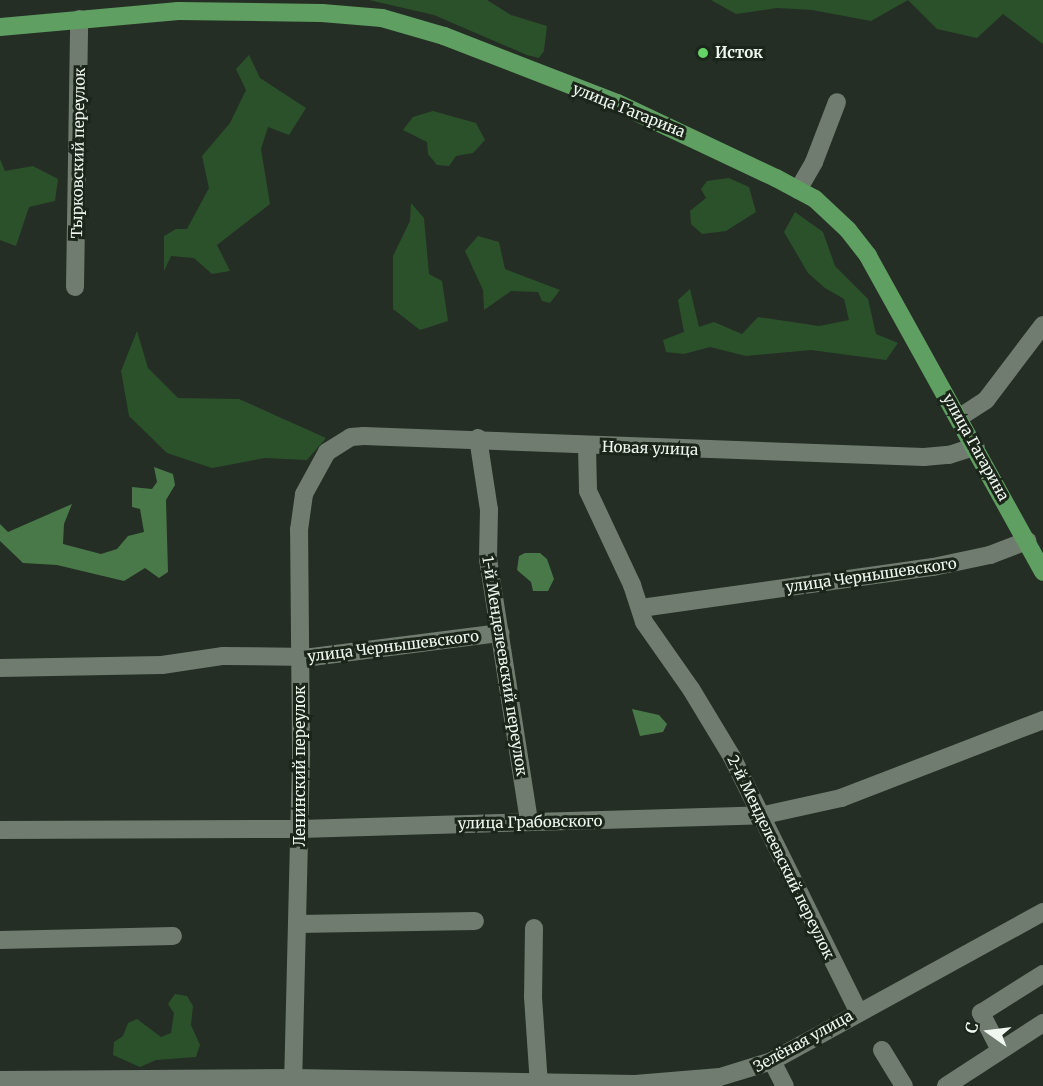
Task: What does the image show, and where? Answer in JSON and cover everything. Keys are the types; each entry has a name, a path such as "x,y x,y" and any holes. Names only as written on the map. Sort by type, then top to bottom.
{"main road":[{"name":"улица Гагарина","path":"0,27 79,19 238,10 357,15 404,23 666,123 798,190 833,215 868,255 960,417 1043,572"}],"street":[{"name":"Тырковский переулок","path":"75,287 79,19"},
{"path":"798,190 814,162 837,102"},
{"path":"960,417 986,400 1043,325"},
{"name":"Новая улица","path":"327,452 351,437 364,436 478,438 587,446 924,457 949,455 976,446"},
{"name":"1-й Менделеевский переулок","path":"478,438 489,510 487,553 529,822"},
{"name":"2-й Менделеевский переулок","path":"587,446 588,491 650,632 706,713 764,815 858,1011"},
{"name":"Ленинский переулок","path":"293,1082 300,829 300,510 310,477 327,452"},
{"name":"улица Чернышевского","path":"640,608 933,567 990,555 1027,541"},
{"name":"улица Чернышевского","path":"0,668 162,665 223,656 300,657 500,633"},
{"name":"улица Грабовского","path":"0,830 300,829 764,815 841,798 1043,720"},
{"name":"Зелёная улица","path":"0,1080 539,1084 674,1082 732,1075 772,1061 858,1011 1043,912"},
{"path":"297,924 475,921"},
{"path":"534,928 533,997 539,1084"},
{"path":"0,940 173,936"},
{"path":"1000,1050 981,1013 1043,974"},
{"path":"946,1086 1043,1023"},
{"path":"882,1050 904,1086"},
{"path":"772,1061 785,1086"}],"shaded area":[{"path":"369,0 487,0 511,15 547,26 544,51 539,58 527,55 434,15"},
{"path":"711,0 908,0 871,21 812,10 777,8 736,14"},
{"path":"908,0 1043,0 1043,44 1003,14 977,38 937,29"},
{"path":"249,55 260,78 306,108 289,135 268,127 261,149 270,204 217,245 230,271 212,274 194,258 171,256 164,271 164,236 176,229 187,229 209,188 202,156 230,123 246,90 236,69"},
{"path":"433,111 476,123 485,140 473,153 456,156 449,166 437,165 428,154 427,142 403,130 413,117"},
{"path":"0,159 5,171 33,166 58,179 55,201 29,207 16,246 0,240"},
{"path":"729,178 749,187 756,212 726,231 702,234 691,224 690,211 706,198 701,189 707,181"},
{"path":"411,203 424,218 429,274 442,281 448,321 420,330 393,309 393,256 410,221"},
{"path":"795,212 823,232 835,266 868,299 876,334 898,343 886,360 811,350 746,356 710,347 684,354 666,352 663,340 684,332 678,300 690,289 699,327 714,322 742,334 758,317 819,326 849,320 844,299 825,288 808,273 784,232"},
{"path":"478,236 499,242 505,269 560,290 550,303 542,301 538,292 511,291 484,310 483,290 465,251"},
{"path":"137,331 148,368 178,398 239,399 326,438 307,460 265,458 212,468 167,453 129,416 121,371"},
{"path":"154,467 173,474 175,485 166,500 168,572 159,578 145,568 124,581 57,565 23,563 0,541 0,524 8,532 72,504 64,524 63,544 101,554 117,549 128,536 144,532 140,509 132,507 132,487 152,489 157,482"},
{"path":"525,553 540,553 547,559 554,579 548,591 533,591 531,582 517,570 519,556"},
{"path":"632,709 659,715 667,724 663,732 640,736"},
{"path":"175,994 187,996 193,1006 191,1025 200,1045 196,1057 156,1060 140,1067 113,1055 114,1042 123,1036 128,1023 137,1019 161,1037 171,1033 174,1013 168,1004"}],"place":[{"name":"Исток","path":"703,53"}]}
